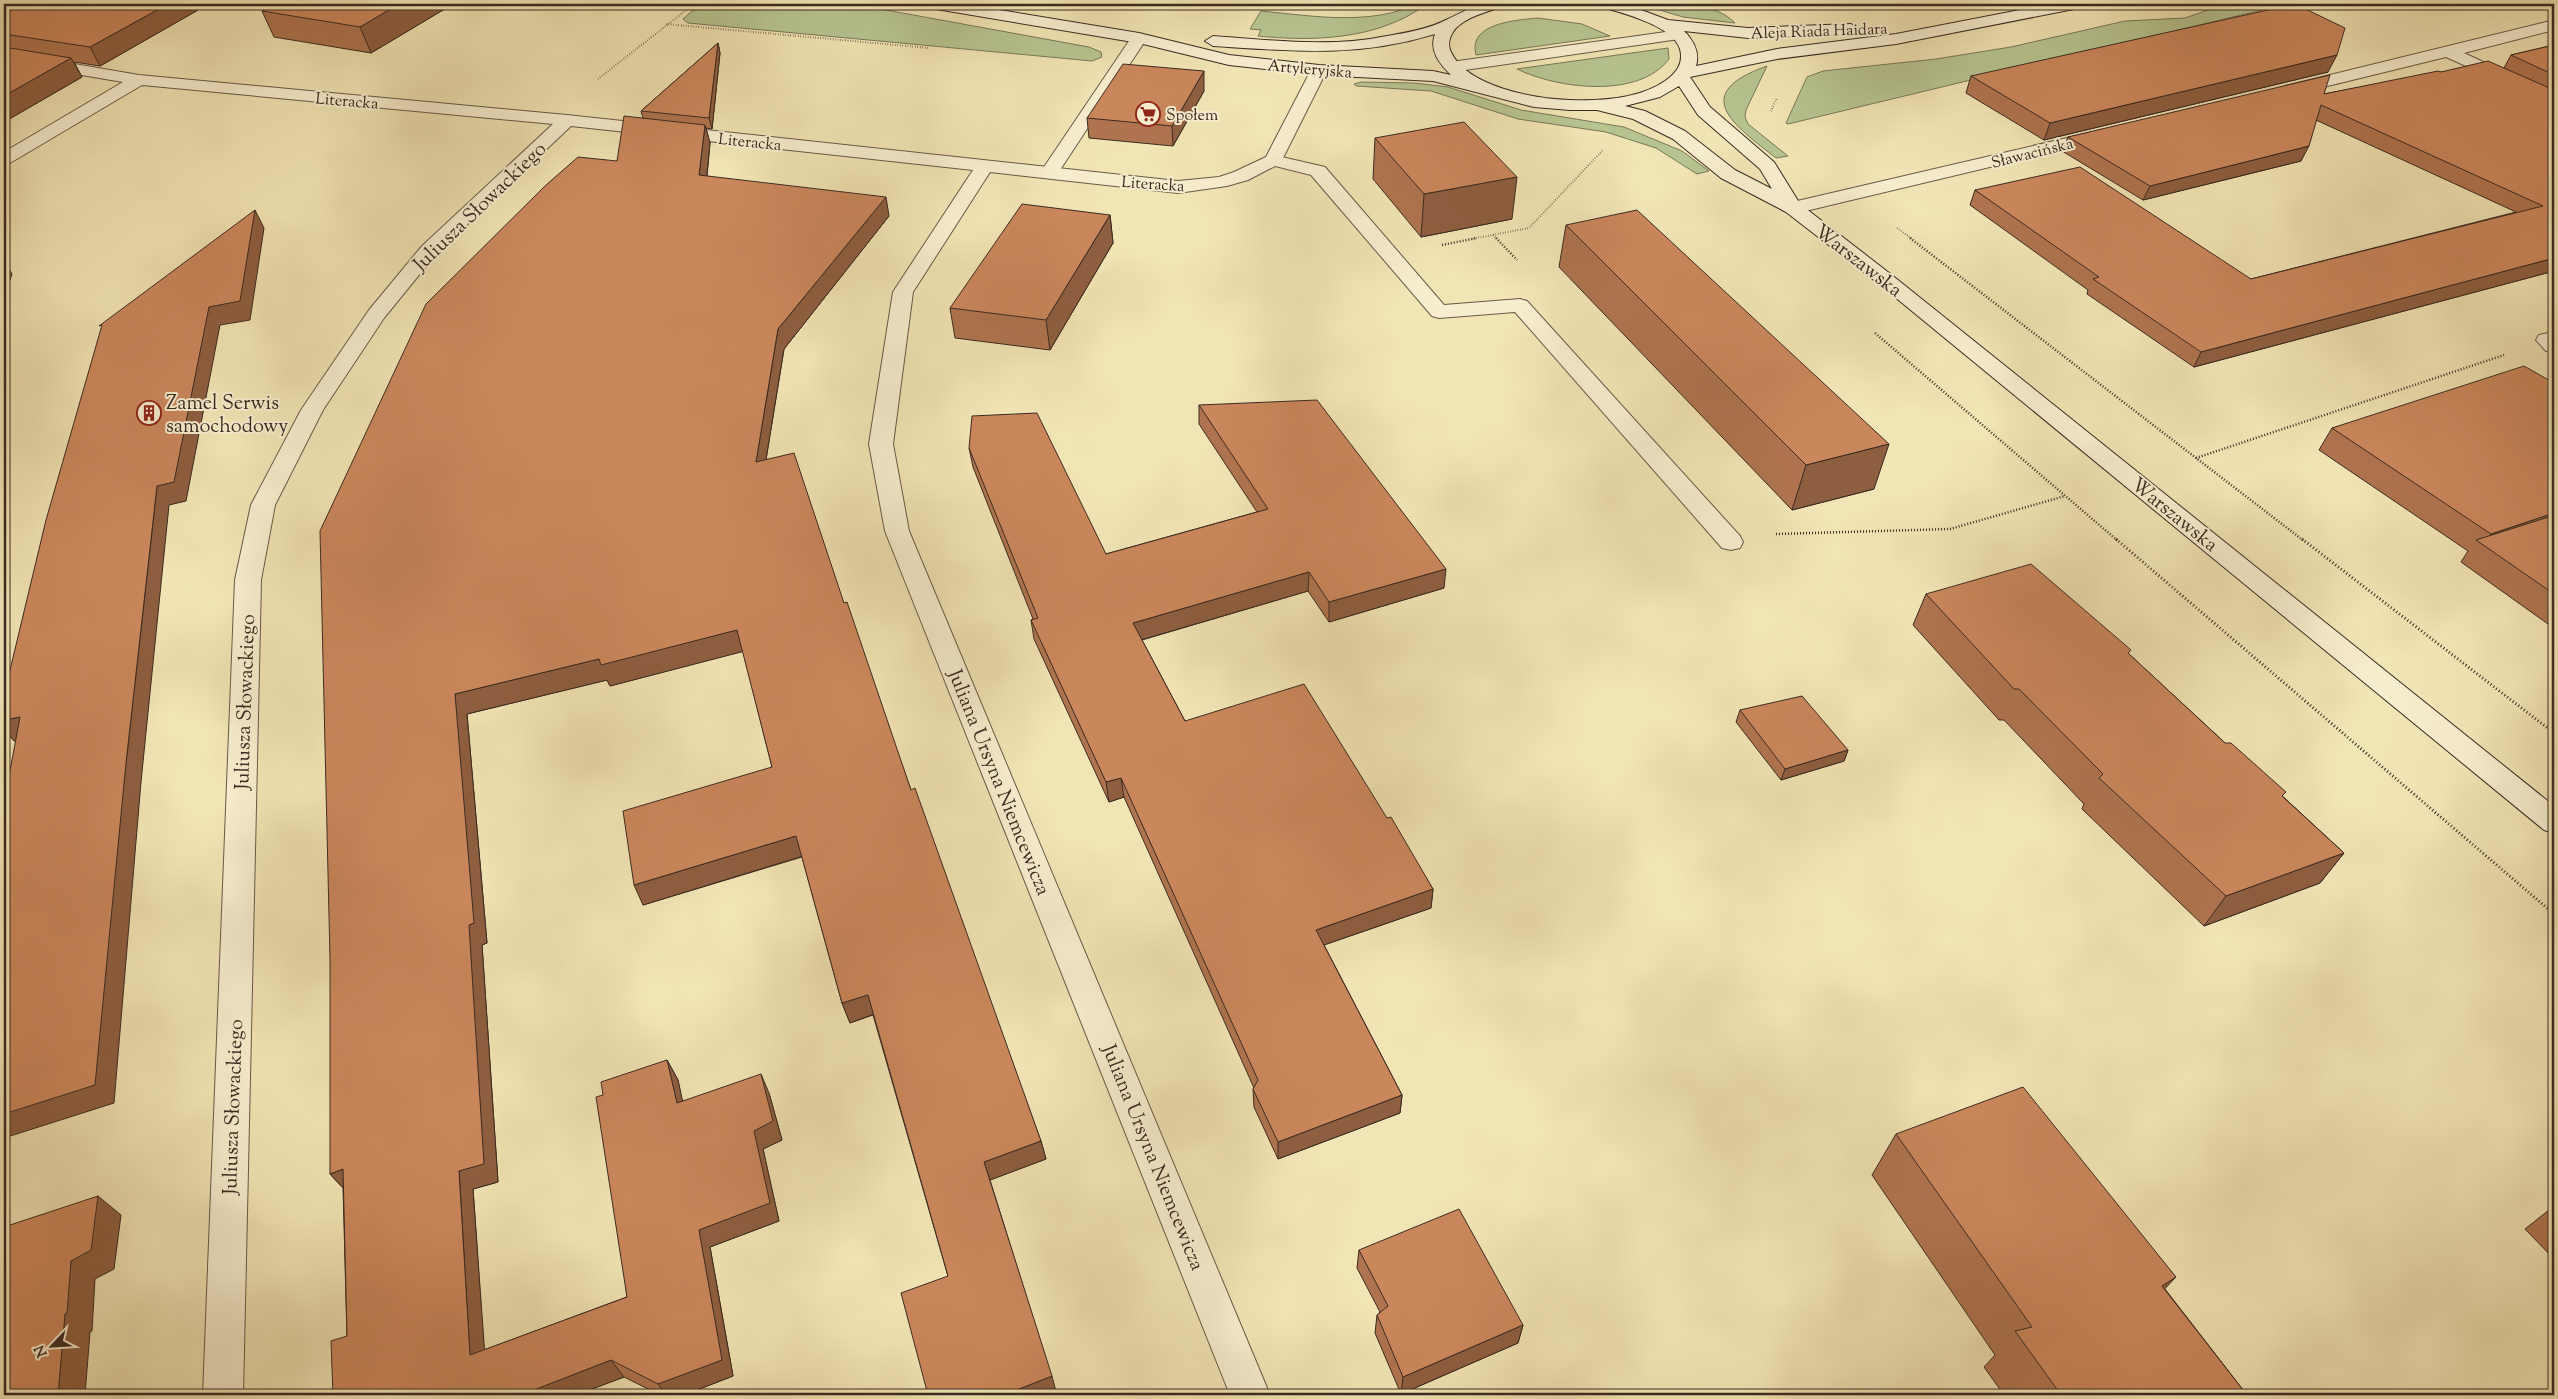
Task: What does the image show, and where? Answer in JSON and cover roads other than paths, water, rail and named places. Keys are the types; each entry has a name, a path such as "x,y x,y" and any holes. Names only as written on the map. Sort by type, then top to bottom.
{"street":[{"name":"Artyleryjska","path":"936,4 1139,38 1229,60 1319,70 1433,76 1483,87"},
{"path":"1608,4 1650,17 1673,30 1690,50 1691,58 1684,75"},
{"name":"Aleja Riada Haidara","path":"1598,104 1640,98 1671,86 1684,75 1777,54 1896,39 1972,22 2074,4"},
{"name":"Artyleryjska","path":"1139,38 1339,46 1397,40 1448,25 1484,5"},
{"name":"Aleja Riada Haidara","path":"1673,30 1748,33 1972,22"},
{"path":"1448,25 1442,33 1440,50 1451,67 1483,87 1537,102 1598,104"},
{"path":"2276,93 2554,25"},
{"path":"1451,67 1673,30"},
{"path":"1049,173 1139,38"},
{"path":"2448,52 2554,101"},
{"name":"Literacka","path":"4,57 139,80 567,120 1178,187 1220,182 1241,176 1273,160"},
{"path":"1319,70 1273,160 1318,171 1438,312 1520,305 1731,542"},
{"name":"Warszawska","path":"1684,75 1704,111 1767,166 1793,208"},
{"path":"4,159 139,80"},
{"name":"Warszawska","path":"1598,104 1639,115 1665,126 1728,174 1793,208 1886,280 2554,822"},
{"name":"Juliusza Słowackiego","path":"222,1395 248,580 263,505 312,410 376,314 429,250 567,120"},
{"name":"Sławacińska","path":"1793,208 1855,195 2122,130"},
{"name":"Juliana Ursyna Niemcewicza","path":"984,167 903,292 881,444 897,531 1250,1395"}],"place":[{"name":"Społem","path":"1148,114"},
{"name":"Zamel Serwis samochodowy","path":"149,413"}]}
